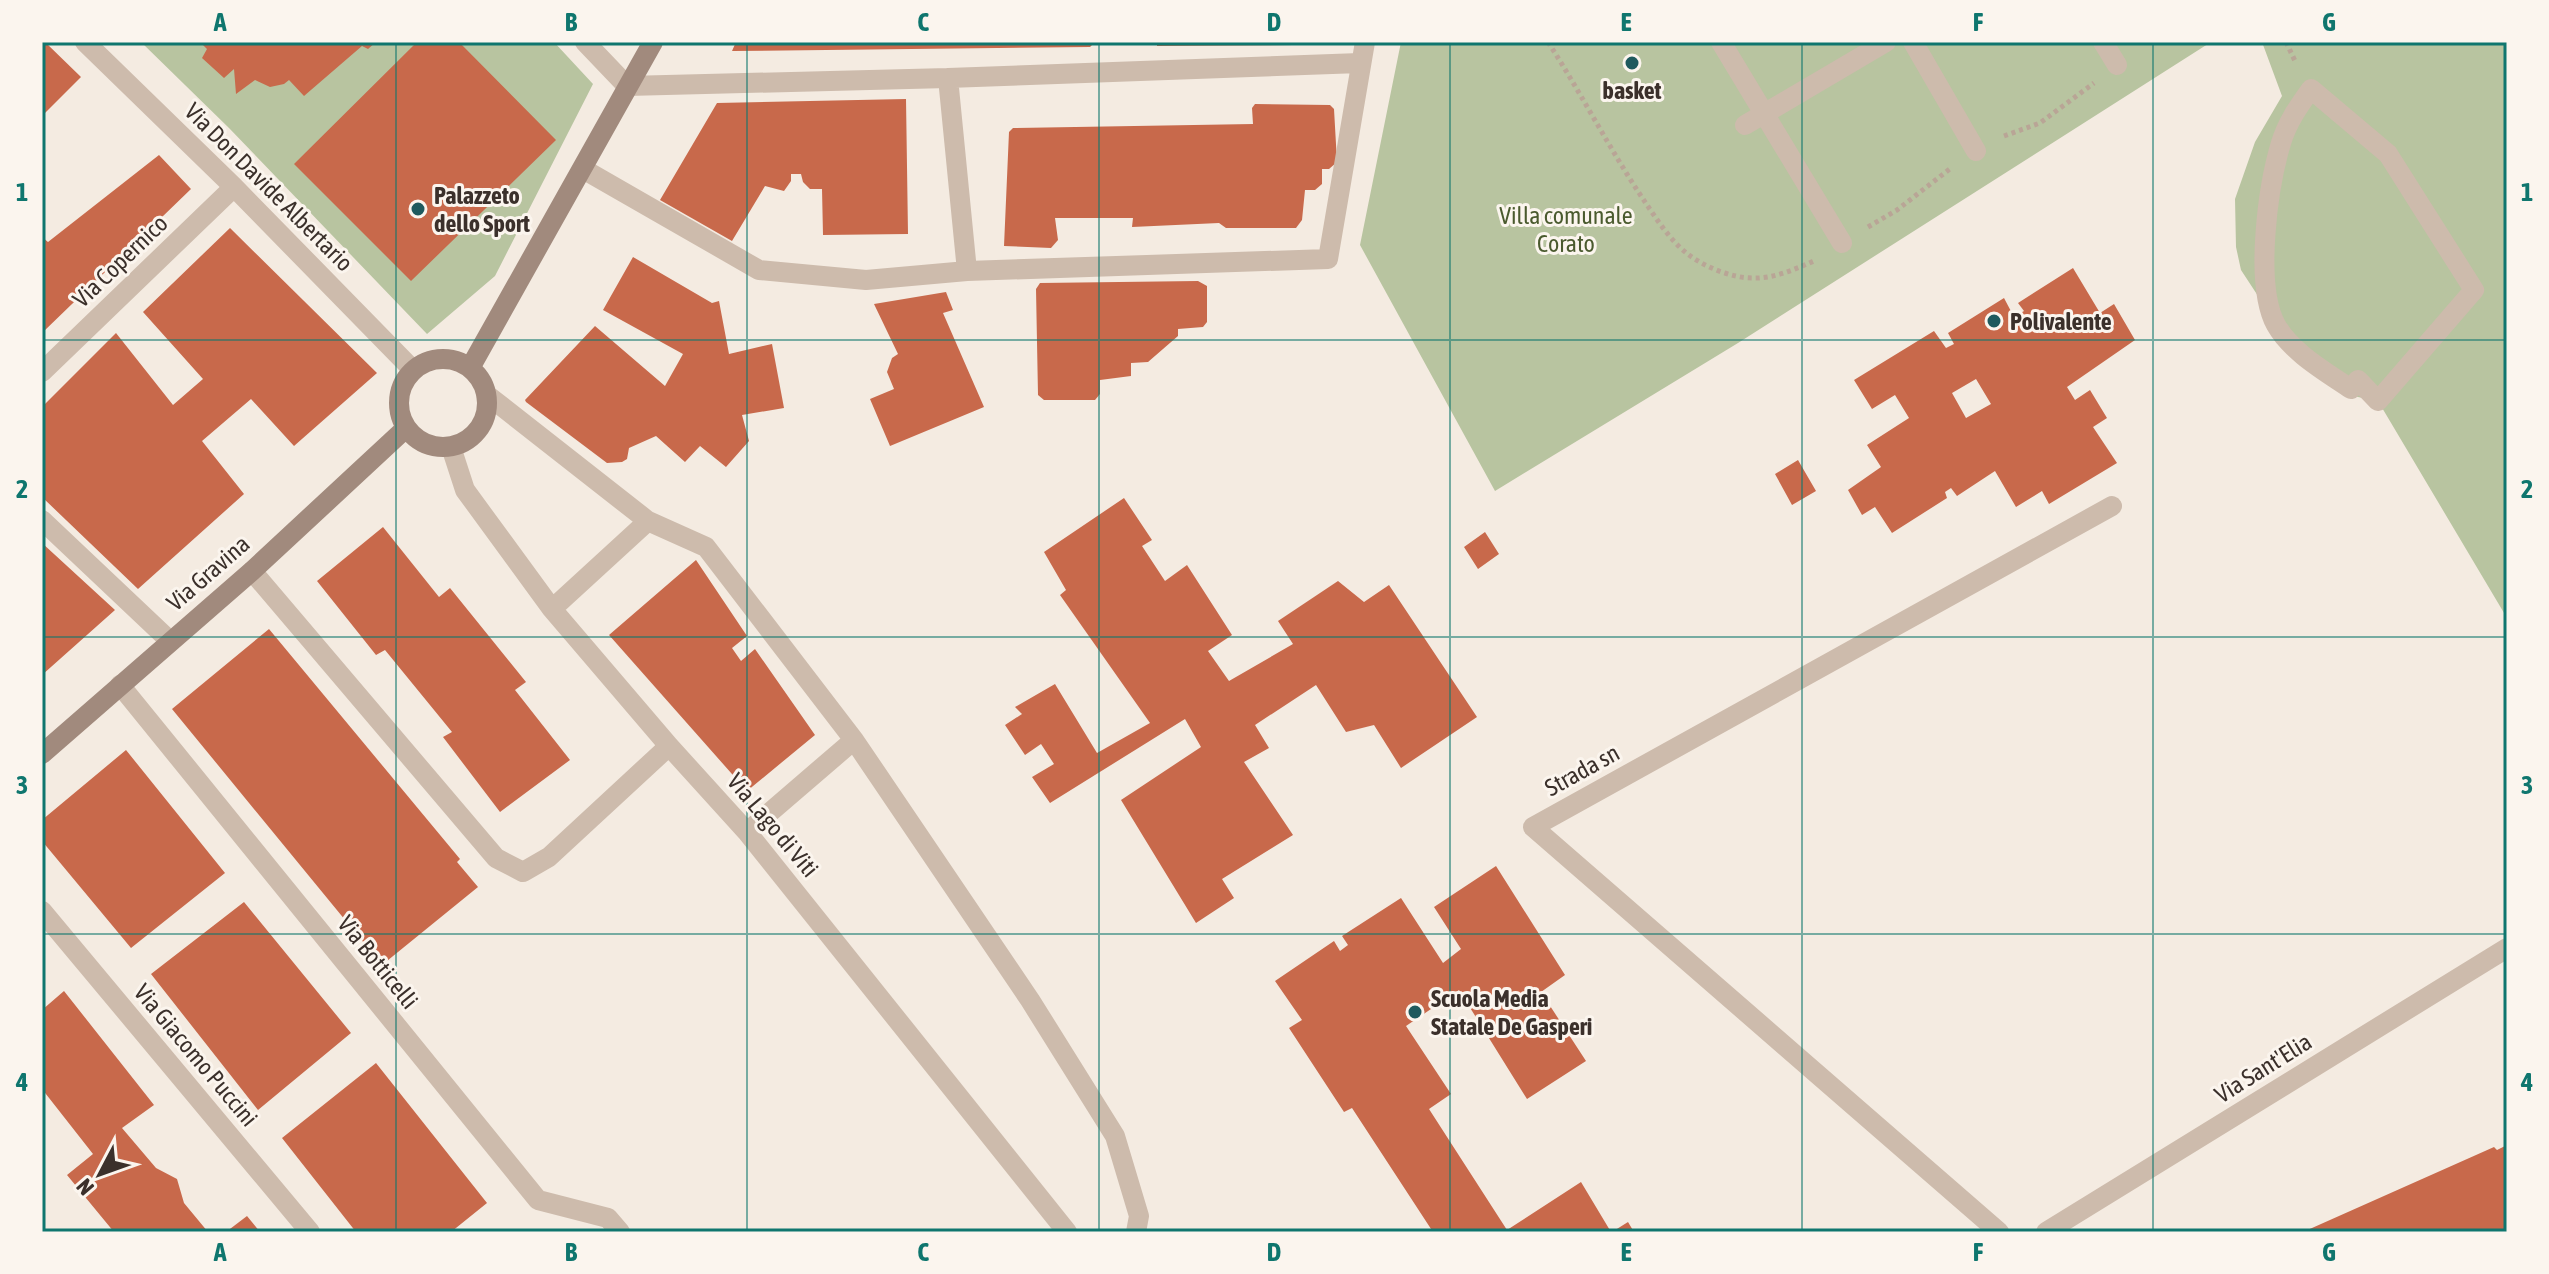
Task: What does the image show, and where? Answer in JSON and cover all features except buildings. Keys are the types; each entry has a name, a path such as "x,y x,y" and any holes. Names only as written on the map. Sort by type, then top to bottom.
{"main road":[{"path":"470,368 653,42"},
{"path":"436,359 451,360 470,368 486,394 482,424 471,437 451,447 432,446 417,439 406,428 399,406 401,388 413,370 436,359"},
{"name":"Via Gravina","path":"42,754 252,571 406,428"}],"street":[{"name":"Via Don Davide Albertario","path":"85,42 234,187 413,370"},
{"path":"585,42 627,86 1360,63"},
{"path":"583,169 759,270 866,280 967,271 1328,259 1365,42"},
{"path":"1721,42 1842,243"},
{"path":"1745,125 1886,42"},
{"path":"1913,42 1976,151"},
{"path":"2103,42 2117,65"},
{"path":"948,78 967,271"},
{"path":"2311,89 2388,154 2474,290 2378,401 2358,380 2351,389 2321,369 2276,326 2268,302 2265,258 2271,193 2282,142 2292,116 2311,89"},
{"name":"Via Copernico","path":"42,372 234,187"},
{"path":"486,394 648,521 706,547 854,740 1030,1000 1115,1136 1139,1216 1136,1232"},
{"name":"Via Lago di Viti","path":"451,447 465,490 552,609 747,832 1067,1232"},
{"name":"Strada sn","path":"1999,1232 1533,827 2112,506"},
{"path":"42,520 170,641"},
{"path":"552,609 648,521"},
{"path":"252,571 496,858 523,872 549,857 669,746"},
{"name":"Via Botticelli","path":"120,685 538,1200 608,1218 620,1232"},
{"path":"747,832 854,740"},
{"name":"Via Giacomo Puccini","path":"42,911 310,1232"},
{"name":"Via Sant'Elia","path":"2046,1232 2507,948"}],"green space":[{"name":"Palazzeto dello Sport","path":"141,42 554,42 593,84 495,276 427,334 229,128"},
{"name":"Villa comunale Corato","path":"1401,42 2211,42 1738,343 1495,491 1360,245"},
{"path":"2262,42 2507,42 2507,618 2378,401 2348,395 2300,360 2241,270 2236,247 2235,199 2255,142 2282,96"}],"place":[{"name":"basket","path":"1632,63"},
{"name":"Palazzeto dello Sport","path":"418,209"},
{"name":"Polivalente","path":"1994,321"},
{"name":"Scuola Media Statale De Gasperi","path":"1415,1012"}]}
